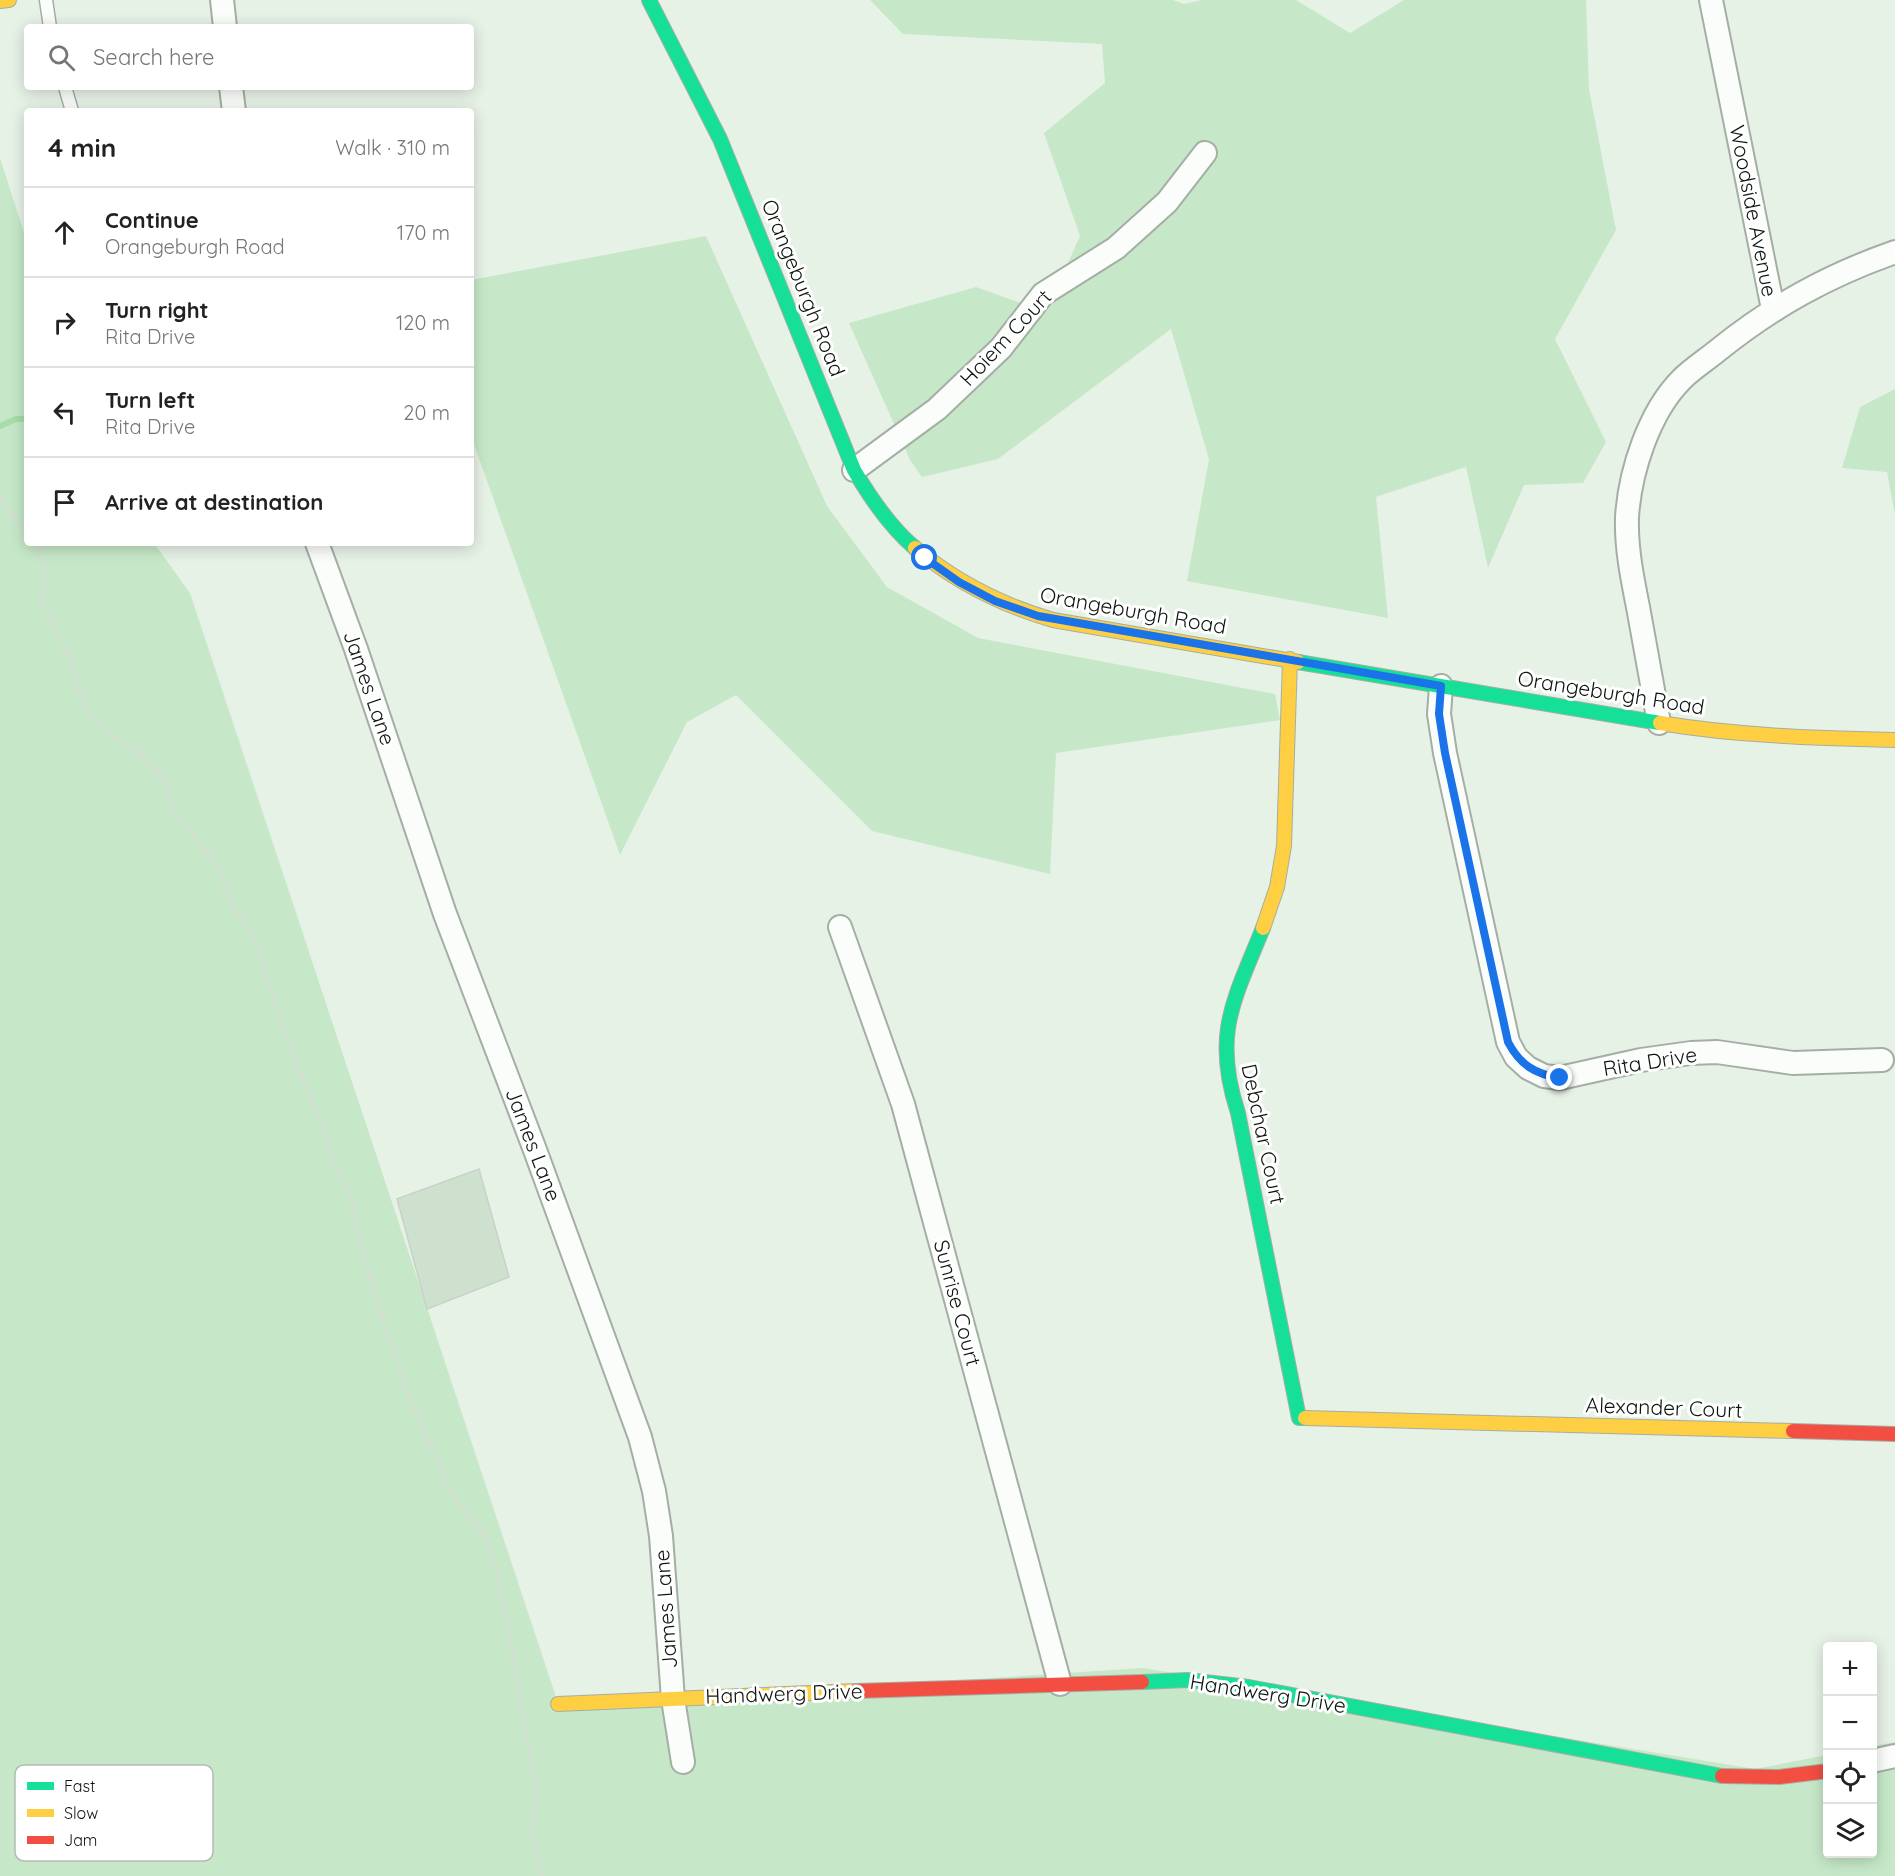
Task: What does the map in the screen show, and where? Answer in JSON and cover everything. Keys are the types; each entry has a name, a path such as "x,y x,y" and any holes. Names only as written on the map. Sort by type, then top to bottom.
{"street":[{"path":"0,1 9,0"},
{"path":"222,0 225,24"},
{"name":"Orangeburgh Road","path":"649,0 720,139 854,470 876,505 899,533 925,558 959,582 995,601 1053,620 1659,723 1792,738 1895,740"},
{"name":"Woodside Avenue","path":"1659,723 1628,554 1627,517 1632,480 1643,445 1661,408 1681,380 1753,322 1773,309 1711,0"},
{"path":"231,90 234,108"},
{"name":"Hoiem Court","path":"854,470 937,409 1001,348 1043,294 1116,248 1167,202 1205,153"},
{"path":"1773,309 1814,286 1895,252"},
{"name":"James Lane","path":"318,546 356,649 445,914 535,1150 640,1437 654,1491 661,1536 673,1699 683,1762"},
{"name":"Debchar Court","path":"1290,659 1286,827 1282,861 1271,905 1232,1002 1226,1033 1229,1084 1238,1113 1299,1418 1432,1422"},
{"name":"Rita Drive","path":"1441,686 1439,714 1445,753 1508,1042 1516,1057 1528,1068 1544,1076 1567,1077 1641,1060 1717,1052 1793,1063 1882,1060"},
{"name":"Sunrise Court","path":"840,927 903,1104 1060,1684"},
{"name":"Alexander Court","path":"1432,1422 1895,1434"},
{"name":"Handwerg Drive","path":"558,1704 1187,1680 1249,1687 1730,1777 1771,1779 1807,1776 1823,1772"},
{"path":"1877,1760 1895,1756"}],"lane":[{"path":"46,0 50,24"},
{"path":"66,90 71,108"}],"path":[{"path":"0,491 5,504 24,531"},
{"path":"34,546 42,559 45,576 40,591 42,602 74,668 78,690 88,713 125,746 135,750 150,763 169,788 173,807 219,870 228,895 257,946 276,1010 351,1200 363,1257 410,1401 454,1497 480,1529 489,1546 499,1581 534,1774 535,1806 532,1834 540,1876"}],"green space":[{"path":"870,0 1173,0 1184,4 1202,0 1296,0 1350,33 1404,0 1586,0 1589,89 1616,230 1555,339 1606,442 1583,483 1524,485 1488,568 1466,467 1376,497 1388,618 1187,581 1209,459 1171,329 998,459 922,477 910,460 849,323 976,287 1046,312 1080,236 1044,133 1105,83 1102,44 903,34"},
{"path":"0,158 24,233 24,546 156,546 190,593 559,1706 1143,1668 1755,1769 1823,1756 1823,1858 1877,1858 1877,1745 1895,1742 1895,1876 0,1876"},
{"path":"706,236 827,506 887,587 978,638 1275,694 1280,720 1056,753 1050,874 872,831 736,695 687,722 620,855 474,444 474,279"},
{"path":"1895,389 1895,515 1887,472 1842,468 1860,407"}],"building":[{"path":"479,1169 509,1277 427,1309 397,1199"}],"waterway":[{"path":"0,426 16,419 24,419"}],"traffic: fast":[{"path":"649,0 720,139 854,470 882,512 915,548"},
{"path":"1298,662 1660,723"},
{"path":"1263,928 1235,997 1227,1039 1227,1061 1230,1085 1238,1113 1299,1418 1305,1418"},
{"path":"1142,1682 1187,1680 1249,1687 1722,1776"}],"traffic: slow":[{"path":"0,1 9,0"},
{"path":"915,548 947,572 980,592 1053,620 1298,662"},
{"path":"1263,928 1277,887 1284,846 1290,659"},
{"path":"1660,723 1748,734 1895,740"},
{"path":"1305,1418 1793,1431"},
{"path":"558,1704 856,1691"}],"traffic: jam":[{"path":"1793,1431 1895,1434"},
{"path":"856,1691 1142,1682"},
{"path":"1722,1776 1779,1777 1823,1772"}],"route":[{"path":"925,558 959,582 995,601 1053,620 1441,686 1439,714 1445,753 1508,1042 1516,1057 1528,1068 1544,1076 1560,1078"}]}
